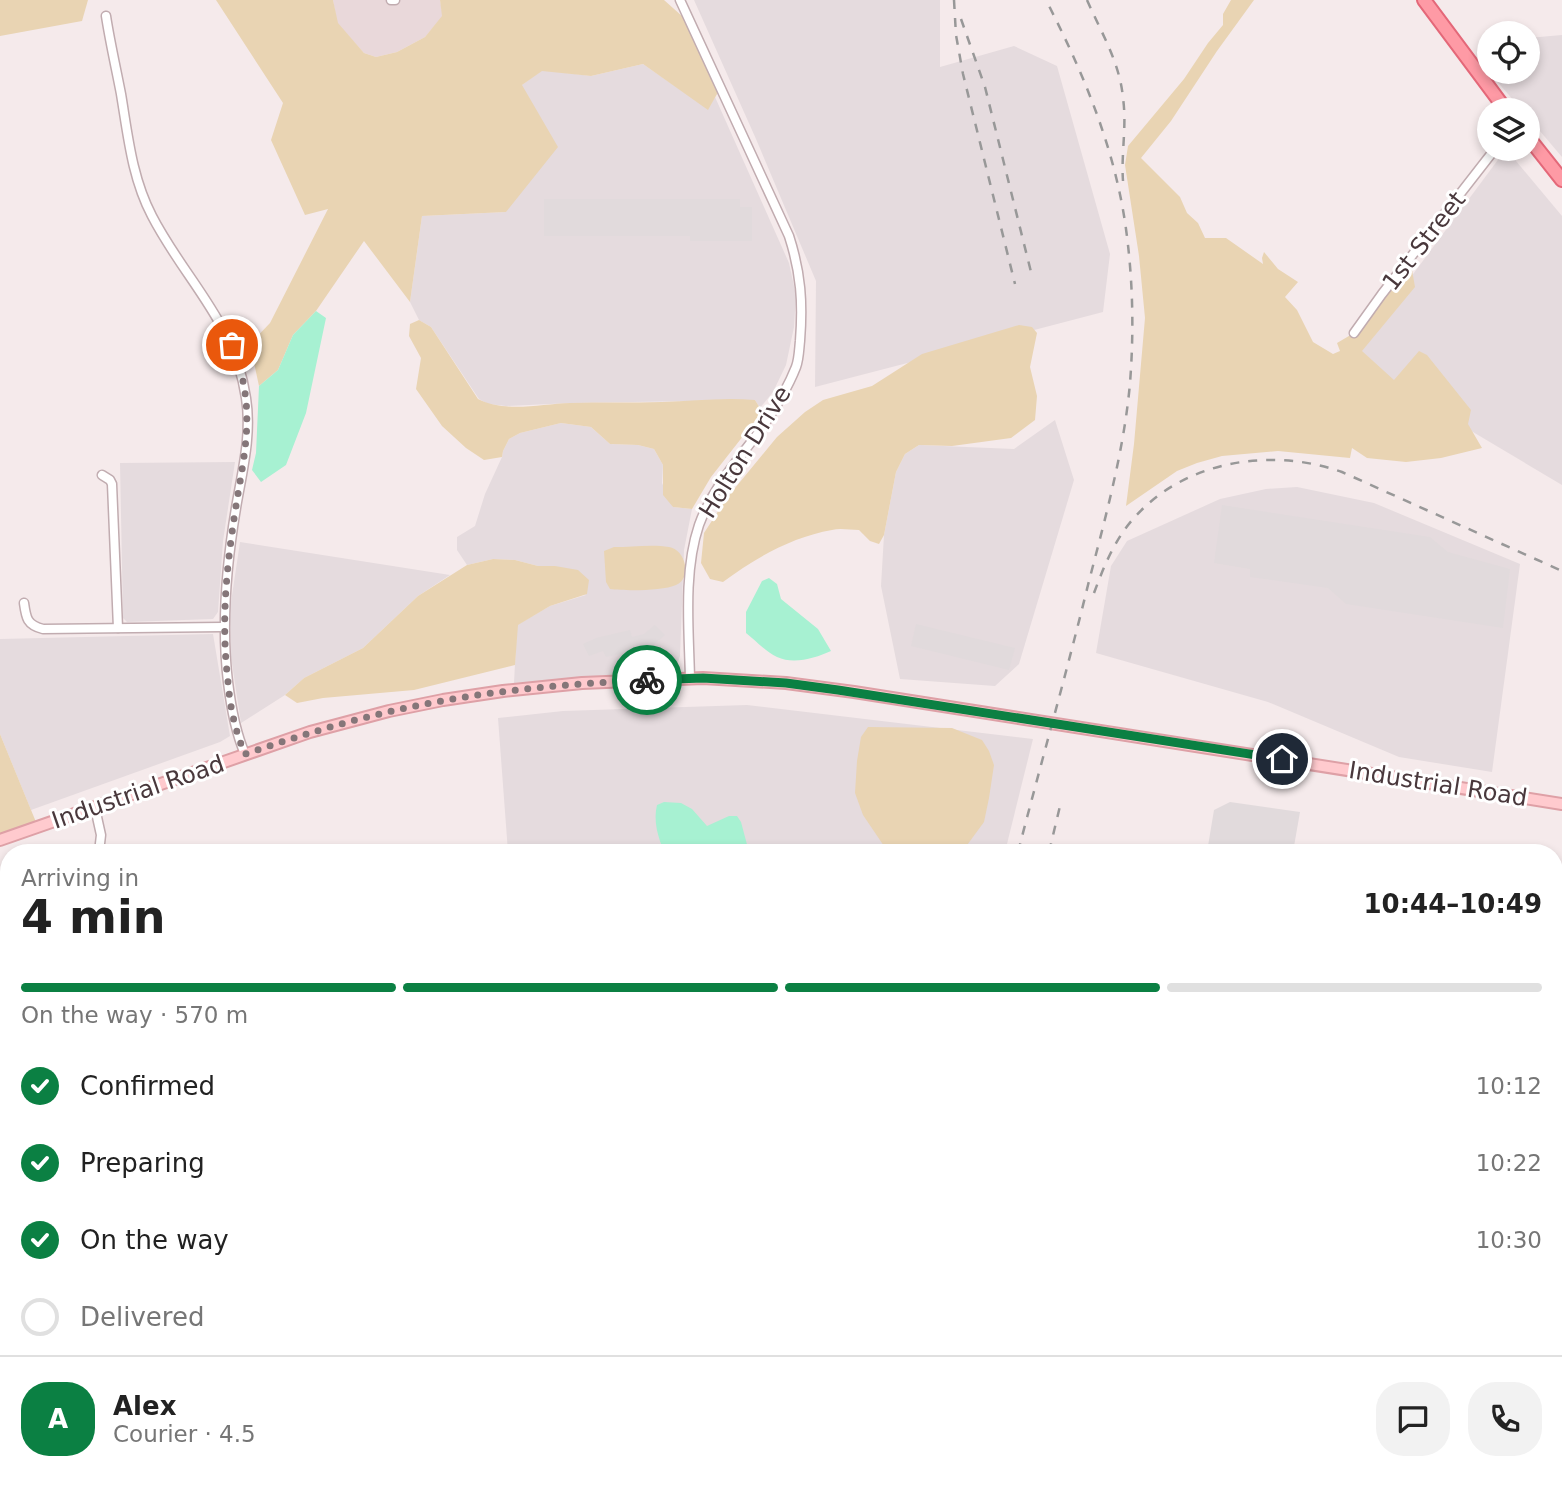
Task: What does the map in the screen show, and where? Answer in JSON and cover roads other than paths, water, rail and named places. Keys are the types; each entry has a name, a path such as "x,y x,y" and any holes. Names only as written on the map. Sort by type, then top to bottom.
{"main road":[{"path":"1424,0 1497,98"},
{"path":"1540,152 1562,180"},
{"name":"Industrial Road","path":"0,840 245,754 389,711 503,691 582,683 690,679 786,683 854,692 1562,804"}],"street":[{"name":"Holton Drive","path":"680,0 789,236 802,292 802,316 795,369 774,411 712,496 695,540 689,584 690,679"},
{"path":"106,16 128,143 141,194 159,229 226,333 238,362 246,396 247,443 226,576 223,627 232,712 245,754"},
{"name":"1st Street","path":"1354,333 1486,161"},
{"path":"102,475 112,484 118,628"},
{"path":"24,603 27,618 34,627 43,629 223,627"},
{"path":"95,808 101,835 100,844"}],"railway":[{"path":"954,0 956,35 963,74 1015,284"},
{"path":"1020,844 1113,485 1127,408 1132,345 1128,248 1114,169 1085,83 1046,0"},
{"path":"1087,0 1109,48 1121,85 1124,108 1123,181"},
{"path":"961,19 985,87 1031,272"},
{"path":"1094,593 1121,535 1155,498 1204,471 1259,460 1315,464 1342,472 1562,571"},
{"path":"1051,844 1060,806"}]}
